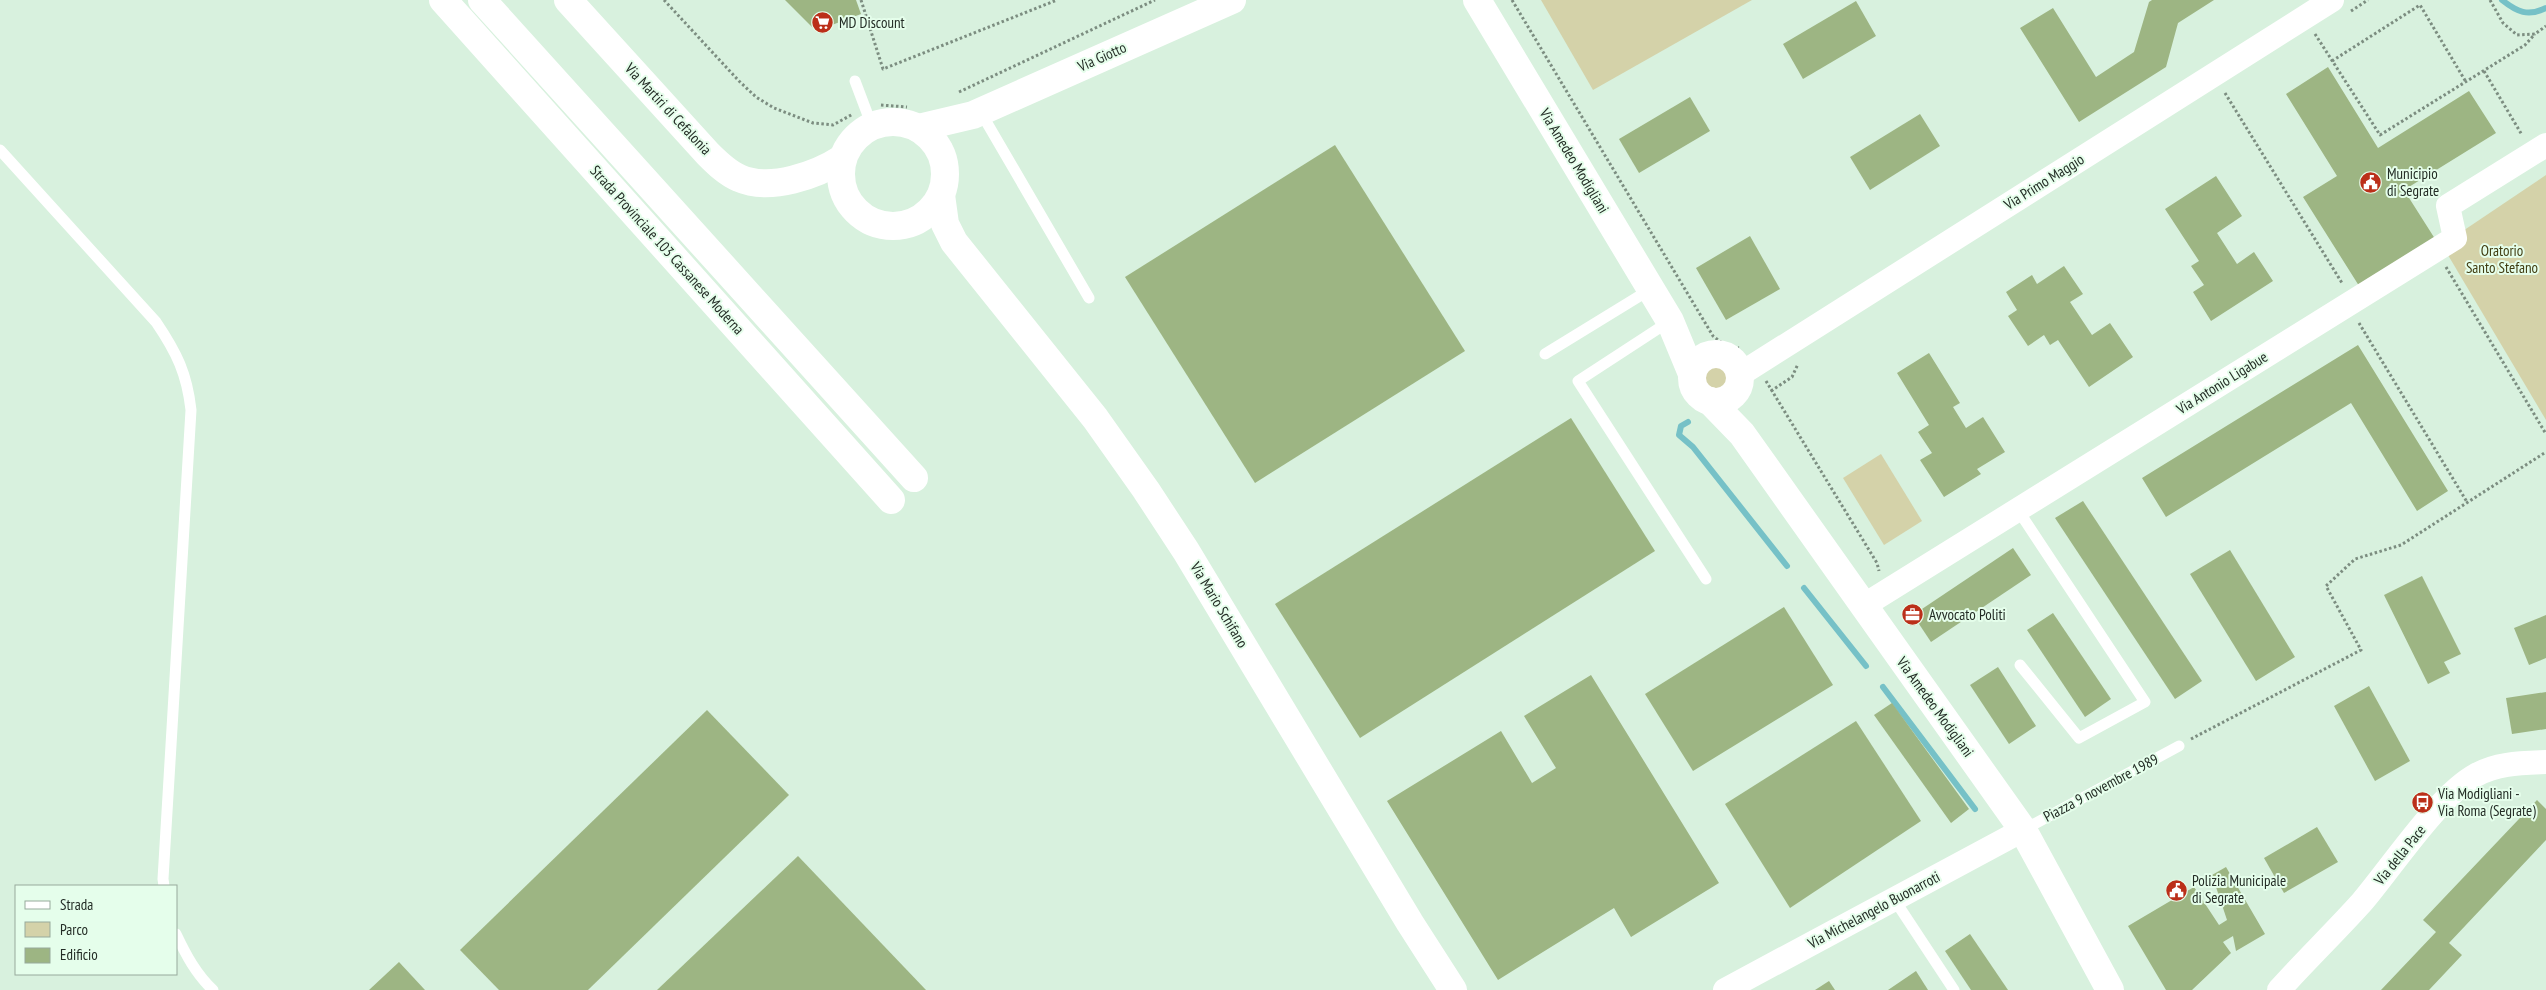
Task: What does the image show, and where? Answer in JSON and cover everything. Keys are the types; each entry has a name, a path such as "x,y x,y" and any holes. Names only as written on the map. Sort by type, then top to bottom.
{"main road":[{"name":"Strada Provinciale 103 Cassanese Moderna","path":"443,0 891,500"},
{"name":"Strada Provinciale 103 Cassanese Moderna","path":"482,0 914,478"},
{"name":"Via Martiri di Cefalonia","path":"568,0 722,168 739,178 770,182 810,176 843,158"},
{"name":"Via Giotto","path":"943,160 952,136 977,113 1232,0"},
{"name":"Via Amedeo Modigliani","path":"1477,0 1670,321 1692,374 1692,382 1697,393 1730,375"},
{"name":"Via Giotto","path":"915,118 977,113"},
{"path":"868,116 897,122 915,118 932,139 943,160 945,177 941,195 926,214 903,225 887,226 872,222 858,213 848,201 841,184 843,158 868,116"},
{"name":"Via Martiri di Cefalonia","path":"787,180 823,187 848,201"},
{"name":"Via Mario Schifano","path":"941,195 945,224 954,242 1095,418 1146,490 1191,559 1410,923 1453,990"},
{"path":"903,225 954,242"},
{"name":"Via Amedeo Modigliani","path":"1670,321 1730,375 1742,434 2023,830 2110,990"}],"street":[{"name":"Via Primo Maggio","path":"1730,375 2332,0"},
{"name":"Via Antonio Ligabue","path":"1863,606 2455,238 2448,206 2539,149"},
{"name":"Via della Pace","path":"2279,990 2361,903 2427,822 2456,791 2475,775 2495,767 2546,762"},
{"name":"Via Michelangelo Buonarroti","path":"1725,990 2023,830"}],"lane":[{"path":"855,81 868,116"},
{"path":"977,113 1089,298"},
{"path":"0,150 156,322 175,350 188,381 191,410 162,879 164,885"},
{"path":"1545,354 1651,289"},
{"path":"1670,321 1578,381 1706,579"},
{"path":"2018,510 2145,702 2079,738 2020,665"},
{"name":"Piazza 9 novembre 1989","path":"2023,830 2179,746"},
{"path":"1894,899 1954,990"},
{"path":"178,938 187,957 203,980 213,990"}],"path":[{"path":"664,0 739,81 756,97 774,108 812,123 833,125 868,116 897,105 915,118"},
{"path":"861,0 883,69 1057,0"},
{"path":"954,95 1155,0"},
{"path":"1512,0 1713,336 1726,346 1747,348 1730,375 1771,390"},
{"path":"2490,0 2503,23 2517,35 2535,34"},
{"path":"2332,61 2420,5 2466,82"},
{"path":"2304,17 2380,135 2525,45 2546,26"},
{"path":"2484,71 2539,149"},
{"path":"2214,74 2340,279"},
{"path":"2435,250 2546,434"},
{"path":"2348,304 2467,502"},
{"path":"2179,746 2361,650 2326,586 2355,559 2401,546 2546,452"}],"green space":[{"path":"1541,0 1752,0 1593,90"},
{"name":"Oratorio Santo Stefano","path":"2546,175 2546,420 2442,245"},
{"path":"1716,362 1722,363 1727,367 1731,372 1731,384 1727,389 1722,393 1716,394 1710,393 1705,389 1701,384 1700,378 1701,372 1705,367 1710,363"},
{"path":"1881,454 1922,521 1884,545 1843,478"}],"building":[{"name":"MD Discount","path":"785,0 856,0 861,14 816,31"},
{"path":"2152,0 2214,0 2178,23 2166,67 2079,122 2020,28 2053,8 2096,77 2134,52 2149,2"},
{"path":"1856,1 1876,36 1803,79 1783,44"},
{"name":"Municipio di Segrate","path":"2328,67 2378,148 2469,91 2496,133 2404,190 2437,242 2361,289 2303,197 2337,176 2286,94"},
{"path":"1690,97 1710,131 1639,173 1619,139"},
{"path":"1920,114 1940,146 1870,190 1850,157"},
{"path":"1335,145 1465,351 1255,483 1125,277"},
{"path":"2216,176 2242,216 2217,233 2237,264 2254,252 2273,281 2211,321 2193,292 2204,285 2191,266 2199,261 2165,209"},
{"path":"1750,236 1780,289 1726,320 1696,268"},
{"path":"2064,266 2083,294 2070,302 2092,335 2110,323 2133,357 2089,387 2058,340 2050,345 2044,335 2028,346 2008,316 2017,310 2006,292 2032,275 2037,284"},
{"path":"2358,345 2448,491 2417,511 2351,403 2166,517 2142,478"},
{"path":"1929,353 1960,403 1953,407 1966,428 1983,417 2005,452 1977,469 1981,474 1944,497 1920,460 1932,453 1918,432 1929,425 1897,373"},
{"path":"1571,418 1655,551 1360,738 1275,604"},
{"path":"2083,501 2202,681 2175,699 2055,518"},
{"path":"2013,548 2031,575 1931,642 1913,615"},
{"path":"2230,550 2295,657 2256,681 2190,574"},
{"path":"2422,576 2461,654 2444,662 2450,673 2428,684 2384,595"},
{"path":"1784,607 1833,685 1693,771 1645,694"},
{"path":"2053,613 2111,699 2085,717 2027,630"},
{"path":"2546,615 2546,658 2529,665 2514,628"},
{"path":"1998,667 2036,726 2009,744 1970,685"},
{"path":"1591,675 1719,883 1631,937 1614,908 1498,980 1387,801 1501,731 1532,783 1556,768 1524,716"},
{"path":"2369,686 2410,761 2375,781 2334,706"},
{"path":"2546,692 2546,729 2512,734 2506,698"},
{"path":"1892,703 1969,809 1951,823 1874,715"},
{"path":"707,710 789,795 588,990 499,990 460,950"},
{"path":"1856,721 1921,821 1790,908 1725,804"},
{"path":"2537,800 2546,809 2546,840 2449,943 2462,955 2429,990 2381,990 2436,932 2423,920"},
{"path":"2317,827 2338,862 2284,893 2264,858"},
{"path":"798,856 926,990 657,990"},
{"path":"2226,867 2265,934 2236,951 2233,936 2223,942 2231,953 2192,990 2166,990 2128,926 2194,887 2219,925 2227,920 2212,875"},
{"path":"1970,934 2008,990 1971,990 1945,951"},
{"path":"399,962 425,990 369,990"},
{"path":"1916,971 1928,990 1888,990"},
{"path":"1829,981 1835,990 1815,990"}],"waterway":[{"path":"2502,0 2513,8 2528,13 2546,8"},
{"path":"1688,422 1681,426 1679,435 1693,447 1787,566"},
{"path":"1804,588 1866,666"},
{"path":"1883,687 1975,809"}],"place":[{"name":"MD Discount","path":"823,23"},
{"name":"Municipio di Segrate","path":"2371,183"},
{"name":"Avvocato Politi","path":"1913,615"},
{"name":"Via Modigliani - Via Roma (Segrate)","path":"2422,803"},
{"name":"Polizia Municipale di Segrate","path":"2176,890"}]}
